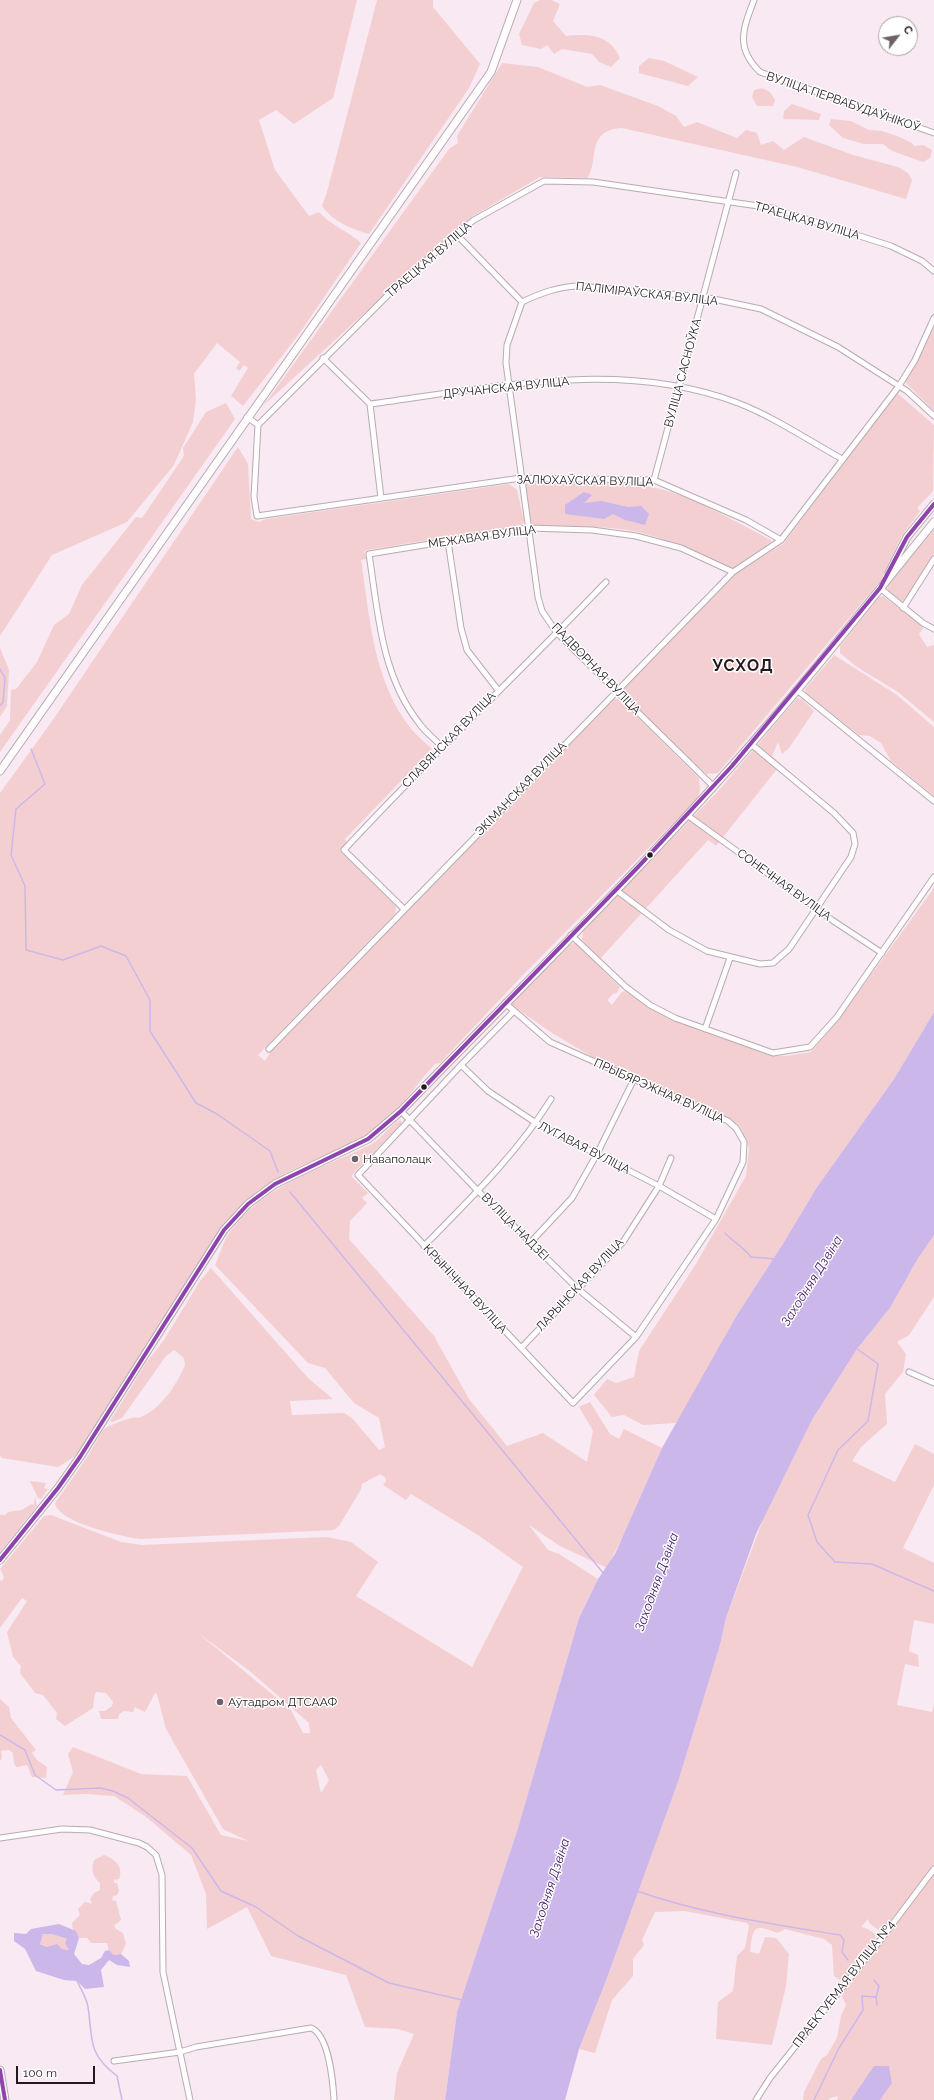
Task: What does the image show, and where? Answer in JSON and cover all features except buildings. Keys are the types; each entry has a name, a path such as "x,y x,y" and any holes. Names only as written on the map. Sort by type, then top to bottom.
{"main road":[{"path":"0,771 491,72 517,0"},
{"path":"880,588 907,537 934,504"},
{"path":"0,1560 76,1463 224,1230 248,1204 261,1193 291,1174 348,1150 368,1139 401,1111 687,815 797,690 934,522"},
{"path":"0,2070 6,2100"}],"street":[{"name":"ВУЛІЦА ПЕРВАБУДАЎНІКОЎ","path":"754,0 744,25 743,39 748,57 760,72 934,133"},
{"name":"ВУЛІЦА САСНОЎКА","path":"654,480 736,173"},
{"name":"ТРАЕЦКАЯ ВУЛІЦА","path":"258,425 323,358 393,290 456,234 474,220 539,182 593,182 772,208 891,246 922,260 934,270"},
{"path":"456,234 522,302 507,345 506,363 521,478"},
{"name":"ПАЛІМІРАЎСКАЯ ВУЛІЦА","path":"522,302 544,291 559,287 578,286 704,297 761,309 838,347 899,386 934,416"},
{"path":"781,540 899,386 915,360 934,318"},
{"path":"323,358 370,404 381,498"},
{"name":"ДРУЧАНСКАЯ ВУЛІЦА","path":"370,404 554,380 631,380 679,386 754,410 842,459"},
{"path":"247,418 258,425"},
{"name":"ЗАЛЮХАЎСКАЯ ВУЛІЦА","path":"258,425 254,497 256,516 521,478 654,480 733,514 781,540"},
{"name":"ПАДВОРНАЯ ВУЛІЦА","path":"521,478 538,597 542,610 558,633 615,692 713,786"},
{"name":"МЕЖАВАЯ ВУЛІЦА","path":"442,747 418,723 398,690 383,648 369,554 528,528 592,530 636,536 681,548 733,572"},
{"name":"ЭКІМАНСКАЯ ВУЛІЦА","path":"269,1049 733,572 781,540"},
{"path":"448,541 461,628 467,650 498,690"},
{"path":"903,608 934,558"},
{"name":"СЛАВЯНСКАЯ ВУЛІЦА","path":"404,909 344,850 442,747 498,690 558,633 606,582"},
{"path":"880,588 903,608 934,629"},
{"path":"797,690 934,800"},
{"path":"616,890 669,930 707,951 730,958 760,964 773,963 789,949 851,857 855,844 854,833 834,813 751,744"},
{"name":"СОНЕЧНАЯ ВУЛІЦА","path":"687,815 816,909 882,953"},
{"path":"571,935 626,987 650,1005 705,1029 773,1053 810,1047 837,1017 934,877"},
{"path":"705,1029 730,958"},
{"name":"ПРЫБЯРЭЖНАЯ ВУЛІЦА","path":"505,1004 550,1042 728,1121 736,1128 744,1142 743,1162 716,1219 636,1337 572,1403"},
{"path":"409,1119 513,1012"},
{"name":"ЛУГАВАЯ ВУЛІЦА","path":"461,1064 488,1091 536,1123 659,1186 716,1219"},
{"path":"530,1243 572,1198 597,1154 634,1079"},
{"path":"424,1246 478,1191 536,1123 551,1099"},
{"name":"ВУЛІЦА НАДЗЕІ","path":"401,1111 478,1191 578,1290 636,1337"},
{"name":"КРЫНІЧНАЯ ВУЛІЦА","path":"409,1119 358,1175 572,1403"},
{"name":"ЛАРЫНСКАЯ ВУЛІЦА","path":"521,1348 623,1242 659,1186 671,1158"},
{"path":"909,1372 934,1383"},
{"path":"0,1838 62,1829 90,1830 139,1843 153,1852 159,1862 162,1875 163,1972 190,2100"},
{"name":"ПРАЕКТУЕМАЯ ВУЛІЦА №4","path":"756,2100 770,2078 882,1938 934,1869"},
{"path":"114,2061 180,2052 196,2047 311,2028 320,2033 333,2079 334,2100"}],"shaded area":[{"path":"0,0 357,0 333,98 294,124 276,110 259,120 275,170 309,216 319,212 328,221 361,243 299,334 243,406 231,396 248,368 244,365 239,371 236,368 240,362 217,343 194,374 196,399 193,422 174,465 127,522 52,555 0,636"},
{"path":"377,0 433,0 433,7 480,64 469,88 369,234 337,221 326,212 322,206 327,192"},
{"path":"540,0 551,0 560,4 553,21 566,36 582,35 598,37 611,44 620,58 611,67 599,62 592,54 562,49 554,54 547,45 541,49 522,45 519,34 534,3"},
{"path":"649,58 664,61 698,77 688,86 639,73 639,66"},
{"path":"502,63 538,67 587,87 600,85 658,106 676,116 684,127 697,122 737,138 746,130 757,133 761,145 773,141 784,150 804,137 853,155 898,167 908,173 912,180 906,199 797,167 622,128 610,130 602,135 598,141 595,148 591,172 587,178 540,177 473,216 453,232 264,405 449,149 458,143 457,136"},
{"path":"762,88 770,92 775,100 773,106 757,106 752,97 754,90"},
{"path":"792,104 821,114 819,120 783,119 784,111"},
{"path":"831,119 851,121 869,130 882,131 897,136 912,143 914,146 923,145 932,150 930,158 923,162 892,151 883,144 864,144 843,138 829,125"},
{"path":"934,327 934,411 906,383 906,378 917,362"},
{"path":"897,393 934,425 933,491 917,508 920,511 901,537 881,580 718,773 706,774 624,696 622,692 623,688 735,574 783,544"},
{"path":"226,403 235,419 0,752 0,735 10,720 11,690 16,689 37,662 54,625 69,614 82,585 136,517 142,518 184,456 183,448 206,412"},
{"path":"238,447 248,464 251,519 259,522 266,519 509,484 517,490 524,521 522,525 367,550 364,552 367,559 361,560 367,604 375,649 381,670 399,711 412,730 432,749 345,839 347,843 340,851 396,906 395,914 258,1055 265,1061 271,1051 614,699 619,699 699,778 700,790 698,798 522,976 440,1063 435,1064 389,1119 372,1133 351,1145 307,1163 281,1176 255,1193 233,1214 214,1239 77,1455 58,1467 2,1458 0,1456 0,793 50,724"},
{"path":"530,480 591,481 636,484 667,491 712,509 771,540 771,542 732,569 674,543 638,532 600,527 535,526 530,523 525,485"},
{"path":"934,530 934,554 905,601 900,601 888,591 887,586"},
{"path":"883,596 923,626 923,629 919,634 927,647 934,645 934,722 898,692 857,667 840,653 840,646 879,597"},
{"path":"0,648 9,670 7,706 0,717"},
{"path":"834,655 897,695 934,727 934,796 891,761 881,743 870,736 859,735 806,693 805,689"},
{"path":"797,698 802,699 814,711 789,748 782,754 778,742 772,756 781,764 716,846 708,840 600,959 582,940 583,931 720,789"},
{"path":"934,888 934,1012 894,1079 817,1187 737,1315 692,1398 676,1423 643,1425 624,1415 612,1417 594,1395 607,1379 616,1383 634,1377 639,1351 696,1264 746,1176 749,1149 747,1140 739,1125 724,1115 601,1062 552,1033 516,1008 514,1010 511,1004 570,945 574,943 578,945 620,987 616,994 614,993 607,1000 612,1005 622,992 626,991 650,1008 695,1027 772,1056 787,1056 811,1052 839,1019"},
{"path":"400,1120 402,1123 351,1176 368,1193 362,1198 367,1203 350,1221 349,1239 434,1336 469,1399 507,1446 543,1433 587,1462 593,1431 579,1407 590,1402 610,1434 619,1439 624,1429 662,1448 629,1524 607,1568 560,1546 529,1525 548,1550 559,1554 598,1579 579,1618 518,1828 457,2012 445,2100 394,2100 397,2073 414,2034 398,2029 365,2027 346,1975 271,1956 247,1907 207,1929 206,1894 191,1855 145,1816 114,1796 86,1794 63,1795 73,1772 68,1754 73,1747 141,1774 187,1776 221,1835 248,1841 223,1829 166,1729 157,1694 155,1693 145,1712 135,1707 133,1712 124,1711 119,1714 118,1719 101,1719 99,1711 105,1711 112,1706 113,1702 106,1693 96,1692 93,1708 65,1726 56,1719 57,1713 43,1695 35,1693 20,1673 21,1666 13,1657 7,1632 27,1601 22,1598 0,1628 0,1580 2,1581 4,1577 0,1569 44,1516 51,1515 121,1542 142,1545 327,1537 351,1542 378,1562 356,1596 472,1667 523,1567 478,1535 411,1494 406,1500 383,1485 386,1481 385,1477 380,1474 362,1484 361,1489 339,1526 334,1530 141,1539 107,1532 79,1523 67,1517 59,1510 55,1503 86,1459 103,1430 121,1421 140,1418 162,1402 173,1388 185,1365 184,1358 174,1350 166,1356 122,1418 112,1422 110,1421 146,1363 164,1340 200,1281 211,1268 308,1378 333,1399 290,1401 292,1415 344,1413 352,1418 379,1450 385,1447 379,1418 354,1403 325,1368 308,1363 215,1265 225,1240 230,1232 244,1215 260,1202 295,1179 372,1144","holes":["198,1633 251,1672 309,1723 310,1733 303,1733 291,1710","321,1765 329,1780 321,1793 316,1770"]},
{"path":"934,1235 934,1297 909,1335 897,1342 906,1354 903,1372 885,1394 887,1424 861,1447 852,1461 895,1482 915,1444 934,1454 934,1485 903,1548 934,1563 934,1624 914,1620 909,1651 918,1655 919,1667 905,1664 897,1705 932,1712 934,1704 934,1865 884,1930 880,1931 870,1924 868,1919 861,1927 868,1929 875,1934 876,1942 843,1982 834,1976 832,1945 824,1939 785,1929 778,1933 764,1928 756,1929 752,1937 750,1952 759,1954 765,1937 776,1938 789,1954 786,1986 772,2045 716,2039 718,2002 733,1991 737,1956 745,1948 749,1926 747,1923 685,1911 655,1912 642,1940 644,1945 633,1959 633,1976 612,2000 595,2053 579,2049 607,1978 678,1782 720,1645 726,1618 764,1517 812,1420 857,1349 890,1308 917,1260"},
{"path":"30,1481 46,1483 44,1488 48,1489 41,1499 38,1498"},
{"path":"35,1497 37,1506 0,1552 0,1515 22,1510 31,1504 34,1505"},
{"path":"0,1699 9,1707 11,1718 36,1750 32,1753 37,1760 47,1767 46,1778 32,1777 27,1765 17,1767 14,1764 13,1753 9,1750 1,1751 2,1759 0,1760"},
{"path":"104,1855 118,1864 120,1871 119,1879 114,1880 114,1883 117,1883 119,1891 117,1895 113,1896 112,1900 116,1901 121,1920 114,1926 123,1933 126,1944 121,1954 114,1955 109,1950 107,1943 91,1943 87,1938 79,1938 73,1930 72,1923 80,1915 78,1909 85,1902 92,1904 90,1899 94,1893 100,1890 100,1883 95,1878 93,1867 94,1860"},
{"path":"934,1873 934,2100 880,2100 892,2082 889,2066 851,2100 837,2100 838,2096 830,2098 829,2100 803,2100 804,2092 821,2059 827,2055 837,2038 841,2016 846,2005 841,1994"},
{"path":"43,1934 52,1934 67,1939 69,1950 47,1947 39,1943"}],"water":[{"path":"584,492 592,495 584,503 601,501 628,507 641,506 649,514 645,525 625,520 613,514 604,519 565,514 565,505"},
{"name":"Заходняя Дзвіна","path":"934,1012 934,1235 917,1260 890,1308 857,1349 812,1420 756,1534 726,1618 720,1645 678,1782 607,1978 579,2049 565,2100 445,2100 457,2012 518,1828 579,1618 598,1579 615,1554 662,1448 737,1315 817,1187 894,1079"},
{"path":"59,1924 76,1931 79,1938 74,1954 82,1964 89,1965 101,1958 105,1951 109,1950 114,1955 121,1954 129,1961 130,1967 117,1965 109,1960 101,1970 104,1987 85,1989 77,1981 64,1980 36,1971 25,1949 14,1941 14,1933 26,1934 31,1929","holes":["43,1934 52,1934 67,1939 65,1943 69,1950 62,1949 57,1944 47,1947 40,1944"]},
{"path":"874,2066 889,2066 892,2083 880,2100 851,2100"}],"waterway":[{"path":"0,669 5,678 3,702 0,706"},
{"path":"31,749 45,784 16,809 11,855 25,886 26,950 63,960 101,946 126,956 150,1000 150,1031 196,1103 217,1114 270,1151 278,1172"},
{"path":"290,1192 604,1574"},
{"path":"725,1233 751,1257 775,1259"},
{"path":"856,1348 878,1364 868,1421 838,1450 808,1515 817,1542 835,1562 872,1564 934,1591"},
{"path":"0,1735 25,1750 35,1775 56,1790 100,1788 113,1791 128,1798 192,1848 221,1891 256,1907 298,1936 389,1983 462,2000"},
{"path":"637,1891 712,1912 840,1935 844,1940 842,1952 848,1960"},
{"path":"874,1980 879,1986 876,1997 877,2005"},
{"path":"77,1981 84,1994 87,2004 91,2037 96,2053 107,2068 117,2076 122,2100"},
{"path":"814,2100 839,2048 863,2010 862,1996 876,1997"}],"transit line":[{"path":"0,1560 58,1488 80,1457 224,1230 248,1204 275,1184 368,1139 401,1111 639,866 732,766 880,588 907,537 934,504"},
{"path":"0,2070 5,2100"}],"place":[{"name":"Наваполацк","path":"355,1159"},
{"name":"Аўтадром ДТСААФ","path":"220,1702"}],"district":[{"name":"УСХОД","path":"743,666"}]}
